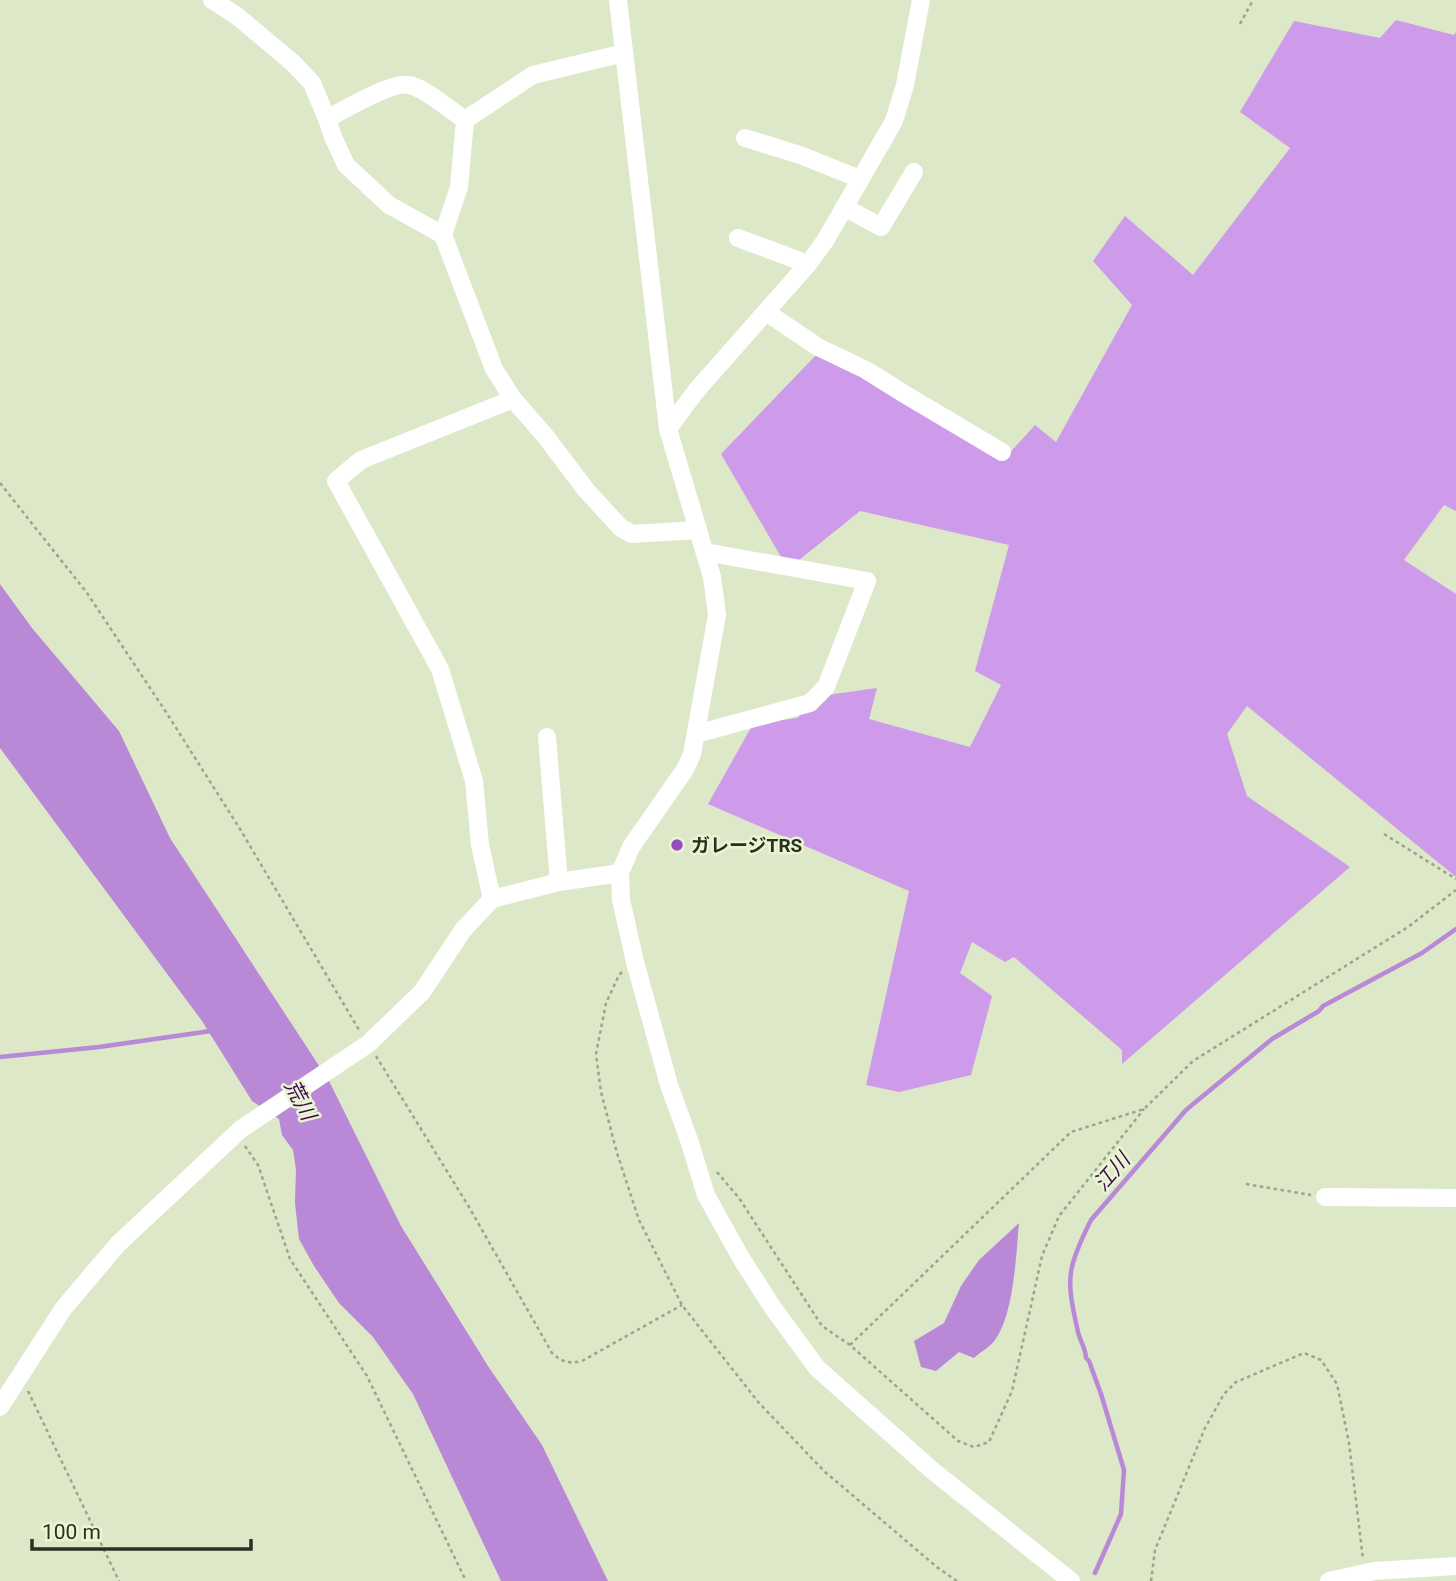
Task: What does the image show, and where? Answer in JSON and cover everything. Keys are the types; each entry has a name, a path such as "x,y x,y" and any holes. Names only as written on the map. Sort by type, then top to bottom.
{"street":[{"path":"212,0 237,16 293,63 312,83 332,137 346,165 390,205 443,235"},
{"path":"618,0 668,429 712,577 717,615 692,754 686,768 631,847 620,873 621,900 635,962 669,1085 706,1195 773,1308 817,1368 933,1471 1071,1581"},
{"path":"668,429 696,391 808,264 825,241 894,121 905,85 921,0"},
{"path":"466,120 533,75 624,53"},
{"path":"327,119 395,85 409,85 466,120"},
{"path":"466,120 459,187 443,235 494,369 513,399 586,490 621,528 632,534 697,530"},
{"path":"745,138 800,155 860,179"},
{"path":"844,207 881,227 914,172"},
{"path":"738,238 808,264"},
{"path":"766,312 818,347 866,369 1002,452"},
{"path":"492,899 480,845 474,781 440,669 336,481 361,460 513,399"},
{"path":"696,734 810,703 826,687 867,581 705,552"},
{"path":"547,737 559,883"},
{"path":"0,1407 63,1309 118,1244 239,1131 368,1044 422,992 463,930 492,899 559,883 620,873"},
{"path":"1325,1197 1456,1198"},
{"path":"1329,1581 1365,1572 1456,1566"}],"path":[{"path":"1240,24 1253,0"},
{"path":"0,483 87,593 166,712 469,1207 552,1353 561,1361 582,1361 682,1305"},
{"path":"1384,834 1456,879"},
{"path":"714,1169 739,1198 822,1326 850,1345 958,1441 974,1447 989,1442 1012,1391 1042,1256 1059,1216 1143,1109 1193,1061 1408,927 1456,890"},
{"path":"635,962 619,975 606,1003 596,1054 601,1093 639,1220 682,1305 759,1403 824,1471 957,1581"},
{"path":"850,1345 1071,1132 1143,1109"},
{"path":"239,1131 258,1165 290,1259 367,1376 466,1581"},
{"path":"1246,1184 1325,1197"},
{"path":"1151,1581 1155,1550 1205,1428 1224,1394 1236,1382 1304,1353 1321,1360 1337,1384 1349,1443 1365,1572"},
{"path":"21,1376 119,1581"}],"shaded area":[{"path":"1396,20 1454,35 1456,32 1456,511 1444,505 1404,560 1456,594 1456,877 1247,706 1227,734 1247,796 1350,867 1122,1064 1122,1050 1014,957 1005,962 972,942 960,973 992,996 971,1075 899,1092 866,1085 909,891 708,804 753,724 797,718 820,696 877,688 869,719 970,747 1001,685 975,671 1009,545 860,511 788,569 721,454 820,351 1005,458 1035,425 1056,442 1132,305 1093,261 1125,216 1193,275 1290,148 1240,112 1294,21 1380,38"}],"water":[{"name":"荒川","path":"0,584 32,628 119,731 170,838 329,1081 401,1226 488,1366 542,1445 608,1581 501,1581 413,1394 373,1337 339,1303 299,1239 293,1150 282,1135 279,1119 252,1101 202,1021 0,748"},
{"path":"1019,1223 1010,1300 995,1340 974,1358 959,1352 936,1371 921,1367 914,1341 944,1323 961,1286 979,1260"}],"waterway":[{"name":"江川","path":"1095,1573 1121,1514 1124,1470 1101,1394 1086,1358 1073,1310 1070,1279 1072,1266 1091,1220 1186,1110 1272,1039 1323,1006 1422,953 1456,929"},
{"path":"0,1057 99,1047 211,1031"}],"place":[{"name":"ガレージTRS","path":"677,845"}]}
